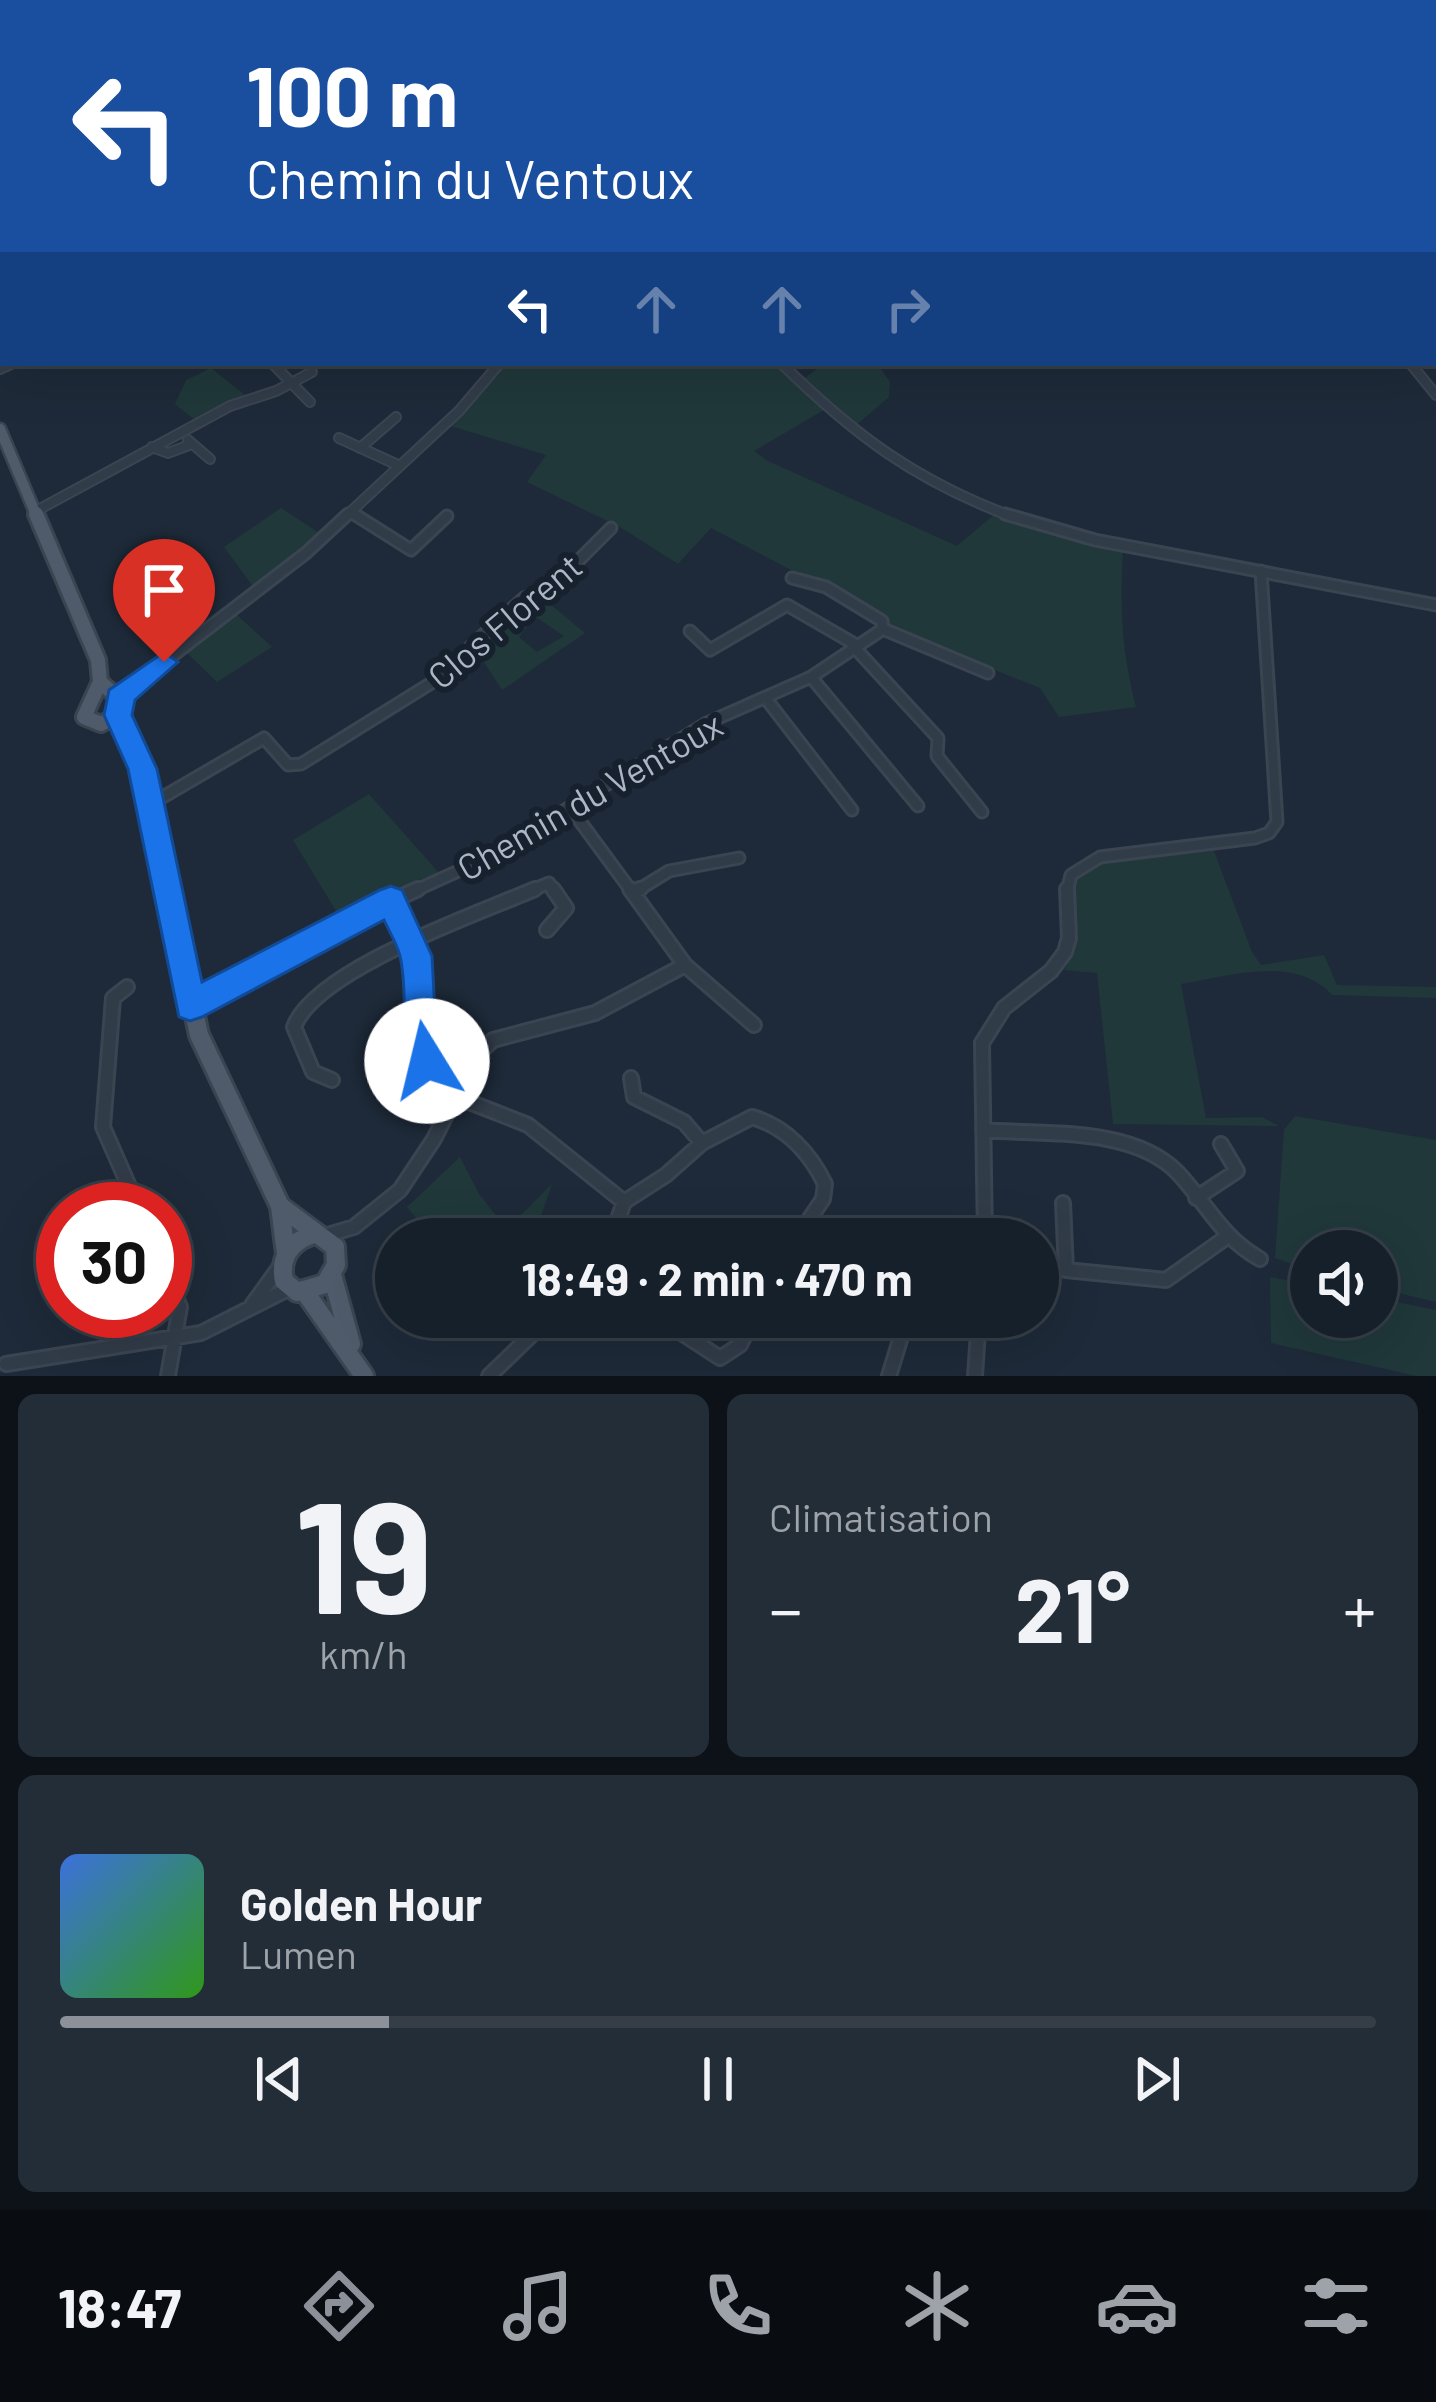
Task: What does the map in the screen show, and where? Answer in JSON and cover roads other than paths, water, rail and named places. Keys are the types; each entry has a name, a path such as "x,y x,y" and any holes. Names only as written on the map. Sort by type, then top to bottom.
{"main road":[{"path":"0,429 110,691 123,704 118,715 100,724"},
{"path":"110,691 93,699 84,717 129,749"},
{"path":"118,715 129,749 142,769 151,804 190,1006 227,1101 280,1206 284,1259 297,1290 360,1368"},
{"path":"280,1206 319,1235 334,1265 360,1368"},
{"path":"284,1259 298,1240 319,1235"},
{"path":"297,1290 334,1265"}],"street":[{"path":"275,366 310,401"},
{"path":"110,691 306,553 459,411 497,366"},
{"path":"784,366 852,432 952,493 1064,531 1436,605"},
{"path":"1412,366 1436,395"},
{"path":"33,506 230,406 313,372"},
{"path":"360,448 396,417"},
{"path":"179,433 210,459"},
{"path":"339,438 400,466"},
{"path":"33,506 147,446 168,453 192,444"},
{"path":"48,496 61,494"},
{"path":"351,512 411,550 447,516"},
{"name":"Clos Florent","path":"151,804 264,738 288,765 301,764 466,662 471,646 524,598 549,590 611,528"},
{"path":"985,1218 982,1042 996,1016 1062,959 1069,942 1066,886 1071,873 1081,863 1100,857 1255,838 1268,833 1277,822 1261,571"},
{"path":"792,578 802,576 847,601 881,621 883,629 988,673"},
{"path":"690,631 710,650 787,604 856,647 938,738 937,756 982,812"},
{"name":"Chemin du Ventoux","path":"190,1006 391,900 487,858 707,723 811,677 883,629"},
{"path":"811,677 918,806"},
{"path":"766,700 852,810"},
{"path":"571,809 685,965 754,1025"},
{"path":"635,892 669,871 739,858"},
{"path":"332,1080 313,1072 295,1036 300,1011 386,953 477,918 502,900 549,883 566,908 547,930"},
{"path":"391,900 412,945 427,1061 454,1096 528,1126 624,1202"},
{"path":"319,1235 353,1229 399,1196 475,1057 494,1040 595,1013 685,965"},
{"path":"127,987 113,998 104,1127 127,1182"},
{"path":"631,1078 634,1097 684,1122 702,1143"},
{"path":"618,1218 624,1202 666,1175 702,1143 752,1117 773,1124 807,1156 825,1184 823,1199 810,1218"},
{"path":"983,1130 1150,1151 1178,1174 1224,1239 1260,1259"},
{"path":"1196,1198 1237,1171 1221,1144"},
{"path":"1063,1203 1066,1270 1166,1280 1224,1239"},
{"path":"334,1265 353,1229"},
{"path":"248,1309 284,1259"},
{"path":"192,1334 297,1290"},
{"path":"2,1365 166,1338"},
{"path":"168,1376 178,1338"},
{"path":"489,1376 528,1338"},
{"path":"686,1338 720,1358 744,1338"},
{"path":"889,1376 901,1338"},
{"path":"975,1376 978,1338"},
{"path":"719,1376 720,1358"}]}
